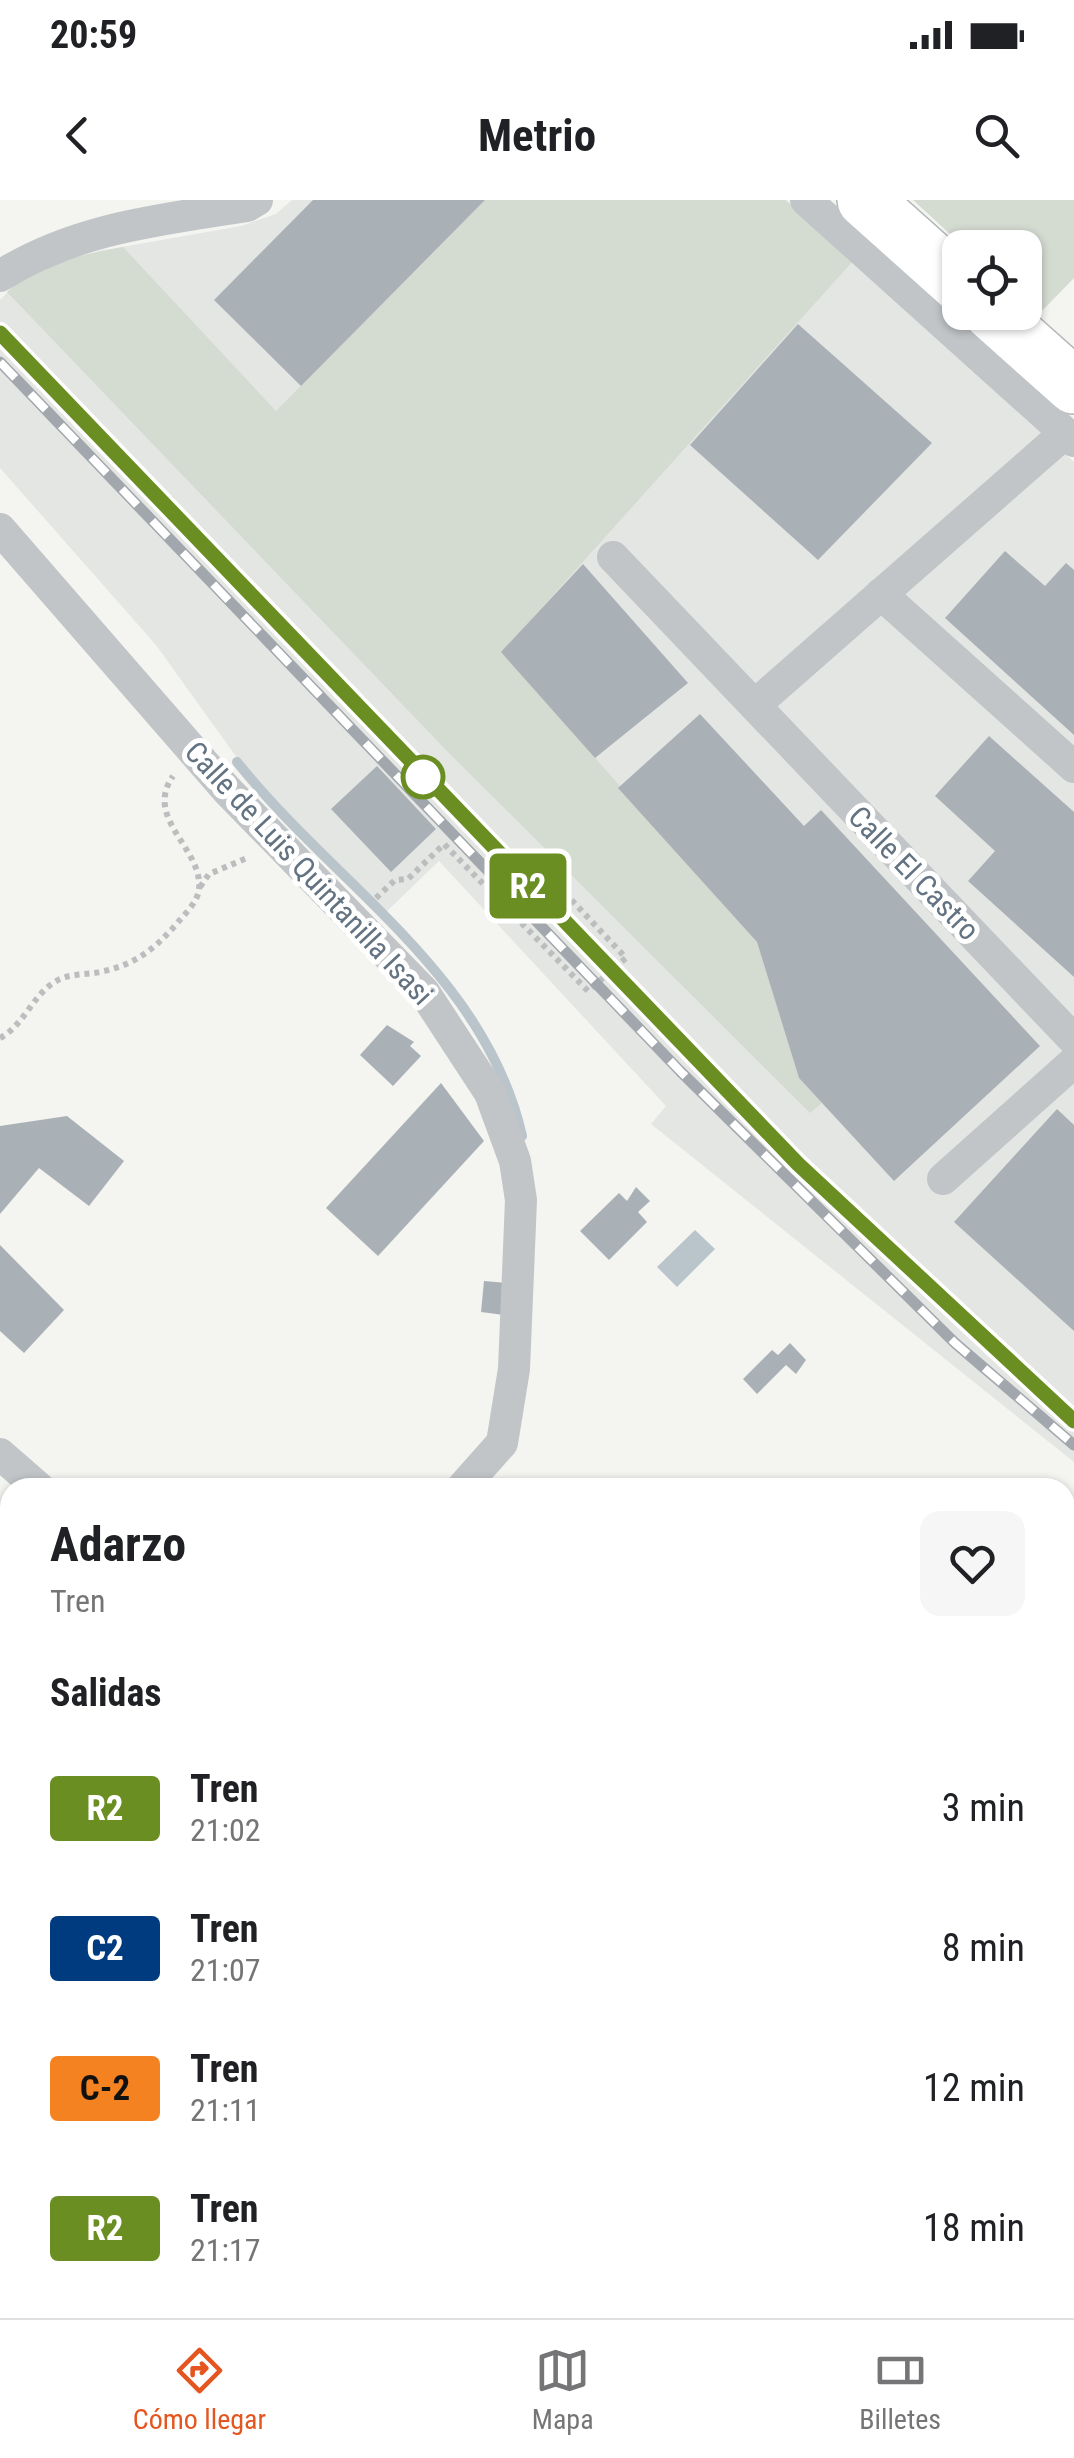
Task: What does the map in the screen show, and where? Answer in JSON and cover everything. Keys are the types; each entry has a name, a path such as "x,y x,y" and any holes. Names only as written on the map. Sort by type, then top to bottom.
{"highway":[{"path":"864,200 942,269"},
{"path":"1004,330 1071,420"}],"street":[{"path":"0,276 42,250 96,231 247,206 257,200"},
{"path":"754,705 1071,420 806,200"},
{"name":"Calle de Luis Quintanilla Isasi","path":"0,528 226,790 424,992 490,1092 516,1160 521,1200 515,1352 507,1431 492,1456 471,1478"},
{"name":"Calle El Castro","path":"613,557 754,705 1072,1061"},
{"path":"881,594 1074,767"},
{"path":"943,1179 1072,1061"},
{"path":"0,1454 27,1478"}],"path":[{"path":"173,776 165,807 171,828 197,869 199,888"},
{"path":"395,880 408,879 444,844 588,991 626,958 548,876"},
{"path":"0,1038 24,1017 48,986 66,975 106,971 151,952 190,908 210,874 246,858"}],"shaded area":[{"path":"292,200 787,200 1074,462 1074,1462 651,1124 666,1106 439,861 385,913 245,769 156,645 0,468 0,300 19,281 99,251 241,226 276,214"},
{"path":"485,200 785,200 853,261 502,652 757,942 799,1078 822,1103 810,1113 446,750 7,292 47,267 123,247 276,411"},
{"path":"913,200 1074,200 1074,278 1042,311 1042,230 946,230"},
{"path":"695,1230 715,1249 677,1287 657,1267"}],"building":[{"path":"313,200 485,200 301,386 214,300"},
{"path":"798,324 932,443 818,560 690,445"},
{"path":"1005,551 1045,586 1066,563 1074,570 1074,735 945,618"},
{"path":"583,564 688,683 595,758 501,652"},
{"path":"700,714 804,826 821,810 1040,1046 894,1181 799,1078 757,942 618,788"},
{"path":"989,736 1074,812 1074,977 968,881 995,851 935,796"},
{"path":"377,766 436,829 391,872 331,809"},
{"path":"387,1025 414,1042 410,1046 421,1056 393,1086 360,1055"},
{"path":"441,1083 484,1141 378,1256 326,1208"},
{"path":"1057,1109 1074,1125 1074,1331 954,1222"},
{"path":"67,1116 124,1161 89,1206 39,1168 0,1214 0,1126"},
{"path":"636,1187 650,1201 638,1212 647,1222 609,1260 580,1231 619,1193 627,1201"},
{"path":"0,1245 64,1310 24,1353 0,1331"},
{"path":"484,1281 507,1283 504,1315 481,1312"},
{"path":"790,1343 806,1360 796,1374 786,1365 757,1394 743,1379 772,1350 778,1355"}],"waterway":[{"path":"237,762 441,978 476,1026 503,1078 522,1136"}],"railway":[{"path":"0,333 797,1164 1074,1422"},
{"path":"0,362 680,1071 955,1343 1074,1445"}],"train":[{"name":"R2","path":"0,333 425,780 798,1164 1074,1421"}]}
